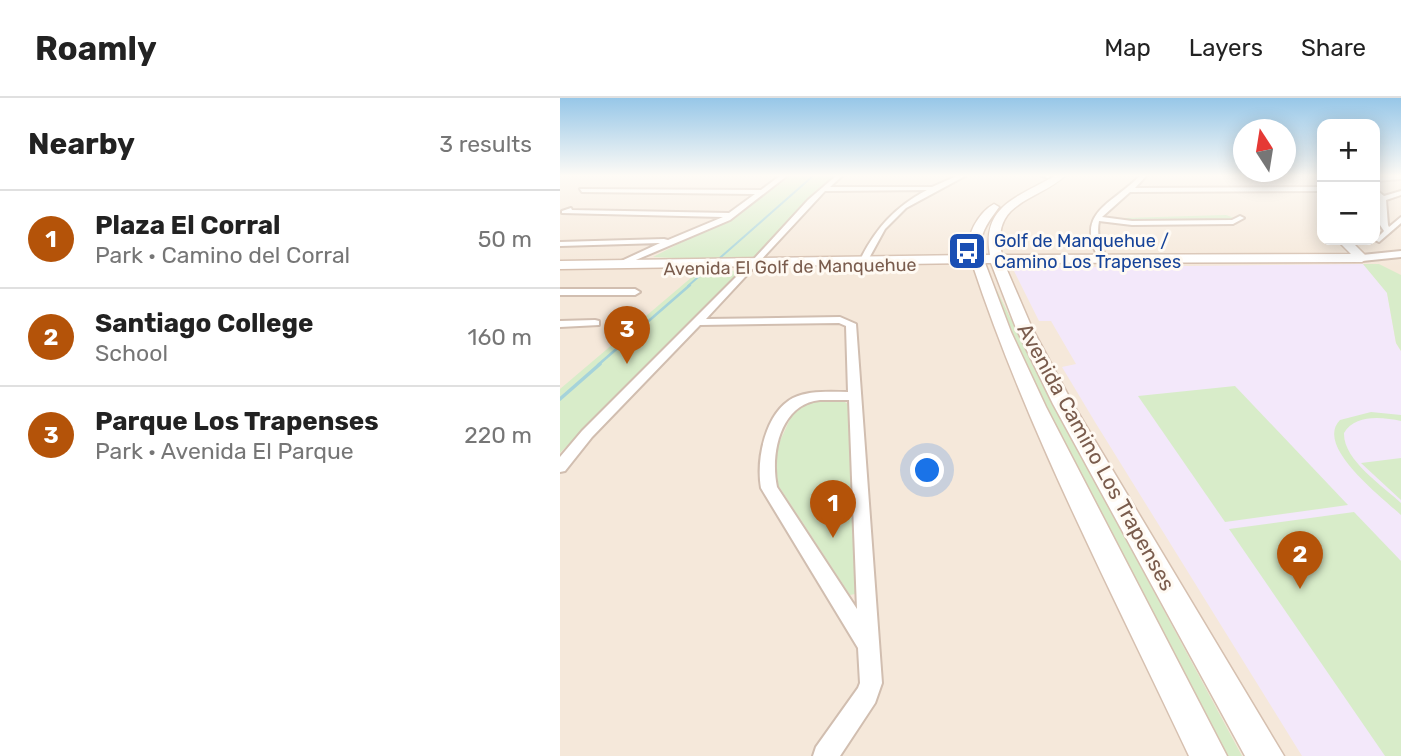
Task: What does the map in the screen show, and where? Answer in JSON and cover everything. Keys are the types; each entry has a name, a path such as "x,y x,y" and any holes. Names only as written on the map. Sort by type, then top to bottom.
{"main road":[{"path":"985,255 982,221 997,206"},
{"path":"985,255 994,227 1006,211 1014,206"},
{"path":"1348,245 1362,258"},
{"name":"Avenida El Golf de Manquehue","path":"754,264 985,255"},
{"name":"Avenida El Golf de Manquehue","path":"562,270 629,263 729,265 985,255 1104,261 1362,258"},
{"name":"Avenida Camino Los Trapenses","path":"985,255 1003,332 1036,407 1208,756"},
{"name":"Avenida Camino Los Trapenses","path":"985,255 1038,358 1265,756"},
{"path":"595,270 629,263"},
{"name":"Avenida El Golf de Manquehue","path":"562,270 694,265"}],"street":[{"path":"629,263 733,215 745,206"},
{"path":"560,467 808,206"},
{"path":"864,260 873,239 886,220 904,206"},
{"path":"1104,261 1092,238 1096,218 1110,206"},
{"path":"1382,206 1384,225 1388,231"},
{"path":"569,209 565,212 733,215"},
{"path":"1096,218 1136,223 1233,222 1240,219 1226,214 1127,215 1120,219"},
{"path":"1380,239 1401,219"},
{"path":"560,244 676,242"},
{"path":"629,263 676,242"},
{"name":"Avenida El Golf de Manquehue","path":"1362,258 1401,254"},
{"path":"560,292 635,292"},
{"path":"697,322 848,322 852,326 869,690 825,756"},
{"path":"560,324 595,323"},
{"path":"855,396 806,398 791,405 768,447 766,478 769,488 869,645"}],"shaded area":[{"path":"560,206 1317,206 1317,245 1380,245 1380,206 1401,206 1401,756 560,756"},
{"path":"1363,264 1387,292 1396,343 1401,351 1401,756 1302,756 1062,367 1076,364 1051,321 1039,321 1014,271 1018,268"}],"green space":[{"path":"749,206 802,206 755,258 725,260 715,270 740,271 560,453 560,389 712,260 653,257"},
{"path":"1226,215 1237,219 1127,221 1123,218"},
{"path":"1363,264 1379,264 1401,275 1401,351 1396,343 1387,293"},
{"path":"986,268 1042,383 1242,756 1227,756 1035,386"},
{"path":"1235,386 1348,505 1225,522 1138,396"},
{"path":"842,400 849,405 855,594 850,595 776,482 774,454 796,406 807,401"},
{"path":"1371,412 1401,415 1401,421 1378,418 1362,420 1344,433 1345,443 1365,472 1401,503 1401,515 1366,484 1343,457 1336,443 1334,431 1340,420"},
{"path":"1401,458 1401,500 1361,463"},
{"path":"1354,512 1401,561 1401,756 1385,756 1229,529"}],"waterway":[{"path":"688,286 779,206"},
{"path":"598,365 690,285"},
{"path":"560,399 600,364"}],"place":[{"name":"Golf de Manquehue / Camino Los Trapenses","path":"967,251"},
{"name":"Parque Los Trapenses","path":"627,364"},
{"name":"Plaza El Corral","path":"833,538"},
{"name":"Santiago College","path":"1300,589"}]}
